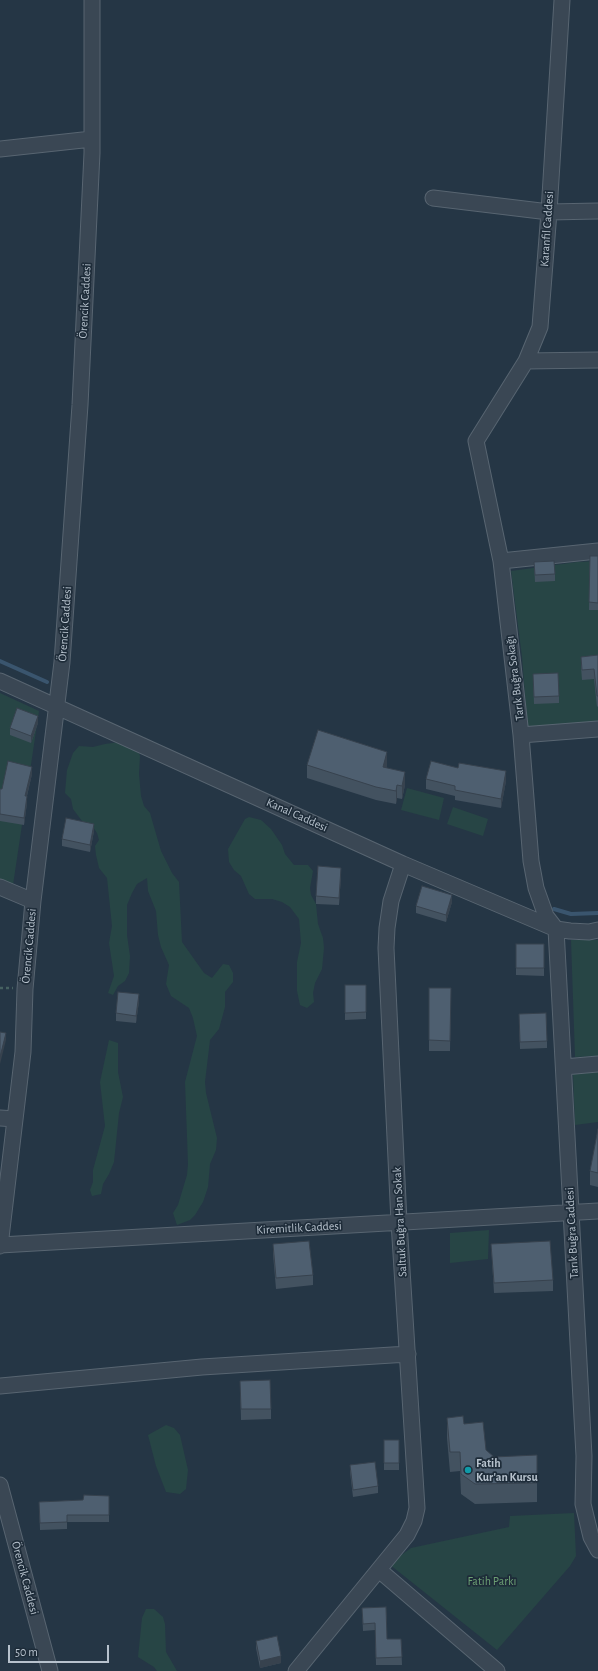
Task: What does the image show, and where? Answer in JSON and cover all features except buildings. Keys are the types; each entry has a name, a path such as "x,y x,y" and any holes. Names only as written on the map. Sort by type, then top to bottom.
{"street":[{"name":"Örencik Caddesi","path":"0,1245 7,1119 22,1052 25,989 33,901 62,662 80,405 92,139 92,0"},
{"name":"Karanfil Caddesi","path":"476,441 526,361 540,327 549,212 562,0"},
{"path":"0,149 92,139"},
{"path":"433,198 549,212 598,211"},
{"path":"526,361 598,360"},
{"name":"Tarık Buğra Sokağı","path":"476,441 501,561 521,735 531,861 536,888 546,916 556,929"},
{"path":"501,561 598,551"},
{"name":"Kanal Caddesi","path":"0,681 403,864 556,929 589,932 598,930"},
{"path":"521,735 598,729"},
{"name":"Saltuk Buğra Han Sokak","path":"296,1671 408,1535 414,1521 416,1508 386,948 391,901 403,864"},
{"path":"0,886 33,901"},
{"name":"Tarık Buğra Caddesi","path":"556,929 584,1456 583,1504 591,1537 598,1550"},
{"path":"564,1067 598,1064"},
{"name":"Kiremitlik Caddesi","path":"0,1245 598,1211"},
{"path":"0,1386 202,1368 408,1354"},
{"name":"Örencik Caddesi","path":"0,1485 50,1671"},
{"path":"379,1570 497,1671"}],"green space":[{"path":"598,561 598,726 528,730 522,657 511,571 577,562"},
{"path":"0,693 39,711 13,885 0,879"},
{"path":"120,742 137,748 140,756 139,774 141,796 144,806 150,813 161,851 172,873 179,882 182,942 204,973 212,978 223,964 229,965 233,973 233,982 225,992 225,1007 219,1029 210,1040 205,1082 206,1093 217,1138 216,1150 210,1164 208,1187 203,1202 195,1215 190,1220 177,1225 173,1213 178,1205 187,1175 188,1164 185,1082 197,1036 193,1018 189,1008 171,996 166,984 169,965 161,947 158,935 156,911 148,891 147,878 137,884 127,905 127,935 130,956 129,973 125,981 118,986 113,995 108,993 114,976 109,943 112,926 107,878 99,868 96,855 95,846 99,840 93,827 82,821 73,809 71,799 65,793 67,770 73,753 79,746 93,747"},
{"path":"407,788 444,798 439,820 401,810"},
{"path":"453,807 488,819 483,836 447,824"},
{"path":"249,817 261,820 271,829 282,845 285,854 294,865 308,865 313,871 310,888 311,895 316,904 318,924 323,938 324,948 322,969 315,983 313,993 314,1002 307,1008 300,1005 297,991 297,962 301,943 299,919 290,907 282,902 272,899 255,899 249,894 241,876 234,870 229,862 228,849 245,819"},
{"path":"571,940 598,940 598,1056 575,1057"},
{"path":"109,1040 118,1043 118,1072 123,1097 119,1113 114,1162 103,1184 101,1194 92,1196 90,1190 93,1182 93,1170 105,1126 100,1082"},
{"path":"598,1071 598,1122 575,1125 573,1073"},
{"path":"489,1230 488,1259 450,1263 450,1233"},
{"path":"166,1425 174,1428 180,1435 188,1470 186,1489 180,1494 166,1492 156,1466 148,1435"},
{"name":"Fatih Parkı","path":"574,1513 576,1556 570,1566 497,1650 389,1564 411,1548 509,1527 510,1516"},
{"path":"146,1609 154,1609 163,1617 165,1624 166,1652 177,1671 157,1671 154,1667 138,1657 142,1618"}],"waterway":[{"path":"0,661 47,682"},
{"path":"554,909 571,914 598,913"}],"place":[{"name":"Fatih Kur'an Kursu","path":"468,1470"}]}
